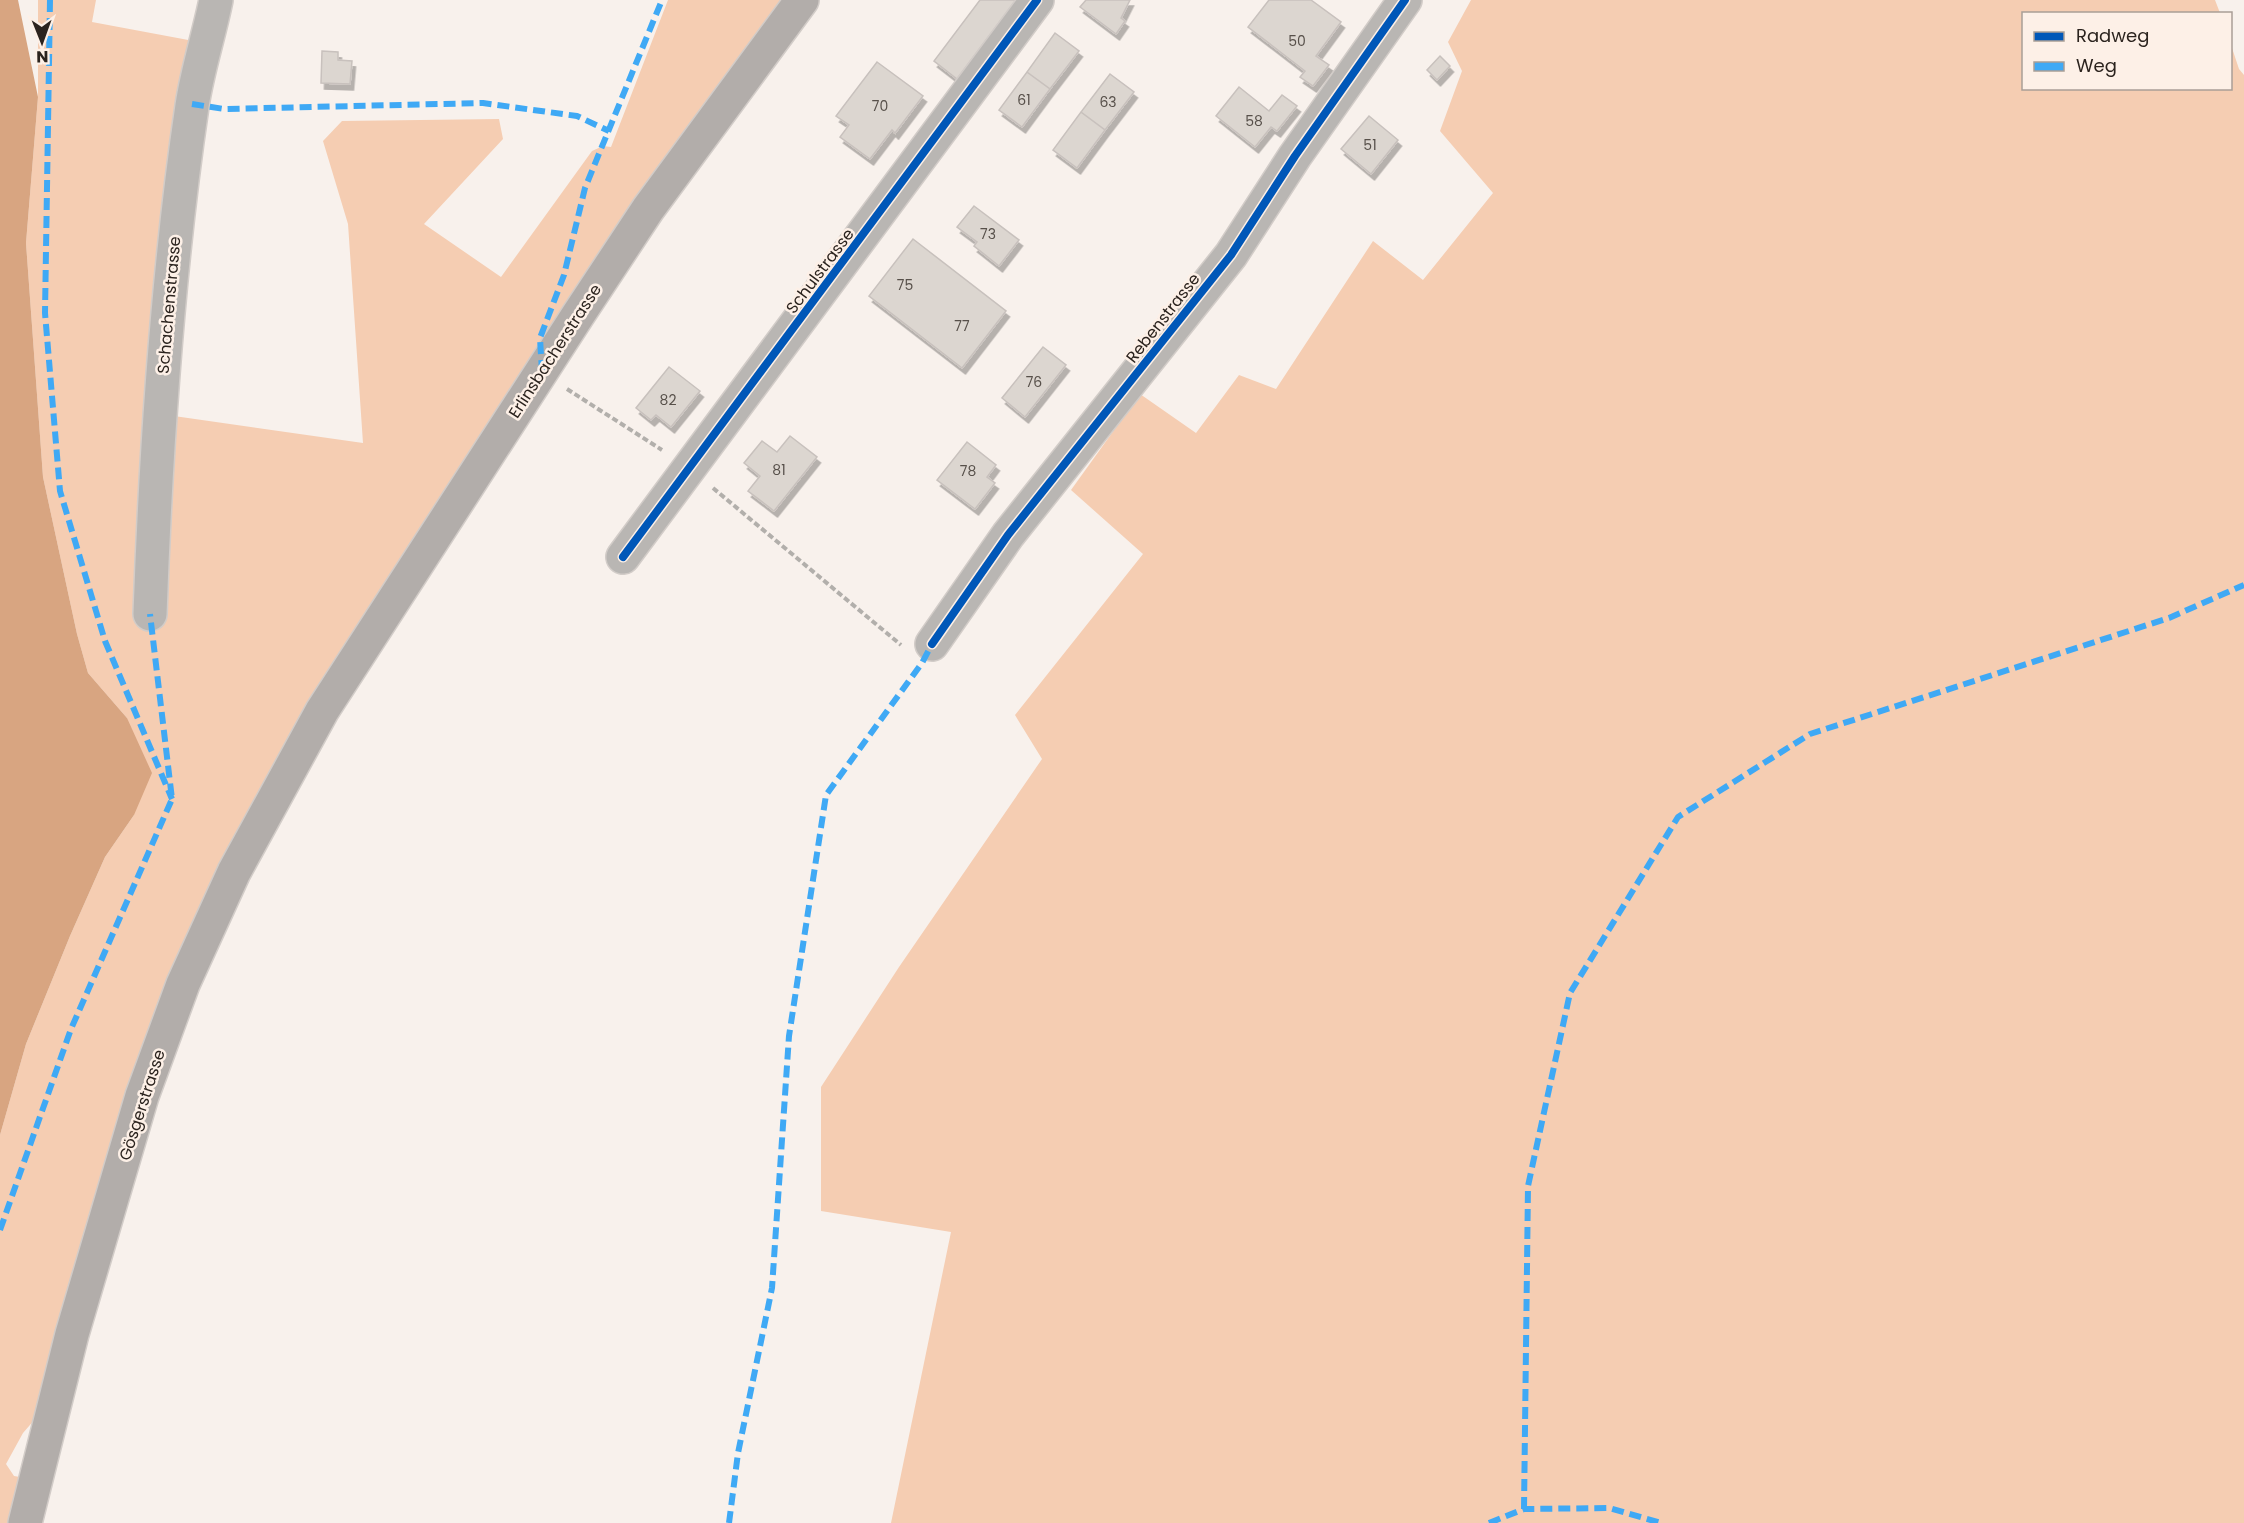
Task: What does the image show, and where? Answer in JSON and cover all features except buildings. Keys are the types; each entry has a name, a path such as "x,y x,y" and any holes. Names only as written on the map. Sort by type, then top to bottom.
{"main road":[{"name":"Erlinsbacherstrasse","path":"322,711 648,209 802,0"},
{"name":"Gösgerstrasse","path":"25,1523 72,1334 142,1096 183,984 234,872 322,711"}],"street":[{"name":"Schulstrasse","path":"624,557 1037,0"},
{"name":"Rebenstrasse","path":"918,646 1231,255 1295,156 1405,0"},
{"name":"Schachenstrasse","path":"150,614 155,462 172,260 192,104 214,11"}],"path":[{"path":"542,372 690,469 918,646"}],"shaded area":[{"path":"0,0 18,0 38,97 26,243 43,477 77,634 88,673 127,718 152,773 134,815 105,857 70,936 26,1044 0,1135"},
{"path":"38,0 96,0 92,22 199,42 167,415 363,443 348,224 323,141 342,121 499,119 503,139 424,224 501,277 592,151 603,146 611,147 668,0 786,0 282,757 36,1418 23,1433 6,1464 14,1476 20,1477 14,1523 0,1523 0,1135 26,1044 70,936 105,857 134,815 127,718 88,673 77,634 43,477 26,243 38,97"},
{"path":"1471,0 2215,0 2220,12 2022,12 2022,90 2232,90 2232,48 2239,69 2244,75 2244,1523 891,1523 951,1232 821,1211 821,1087 899,967 1042,759 1015,715 1143,554 1071,490 1140,394 1196,433 1239,375 1276,389 1373,241 1423,280 1493,193 1440,131 1462,71 1448,42"}],"marked path":[{"path":"50,0 45,313 60,491 105,641 172,799"},
{"path":"542,372 540,338 564,275 585,188 662,0"},
{"path":"192,104 224,109 483,103 577,116 609,131"},
{"path":"1524,1509 1528,1186 1570,993 1678,817 1810,734 2169,618 2244,585"},
{"path":"0,1230 71,1029 172,799 150,614"},
{"path":"729,1523 738,1453 772,1288 789,1036 826,795 922,663 932,644"},
{"path":"1489,1523 1524,1509 1609,1508 1661,1523"}],"cycle path":[{"path":"623,557 1037,0"},
{"path":"932,644 1008,535 1231,255 1295,156 1405,0"}]}
